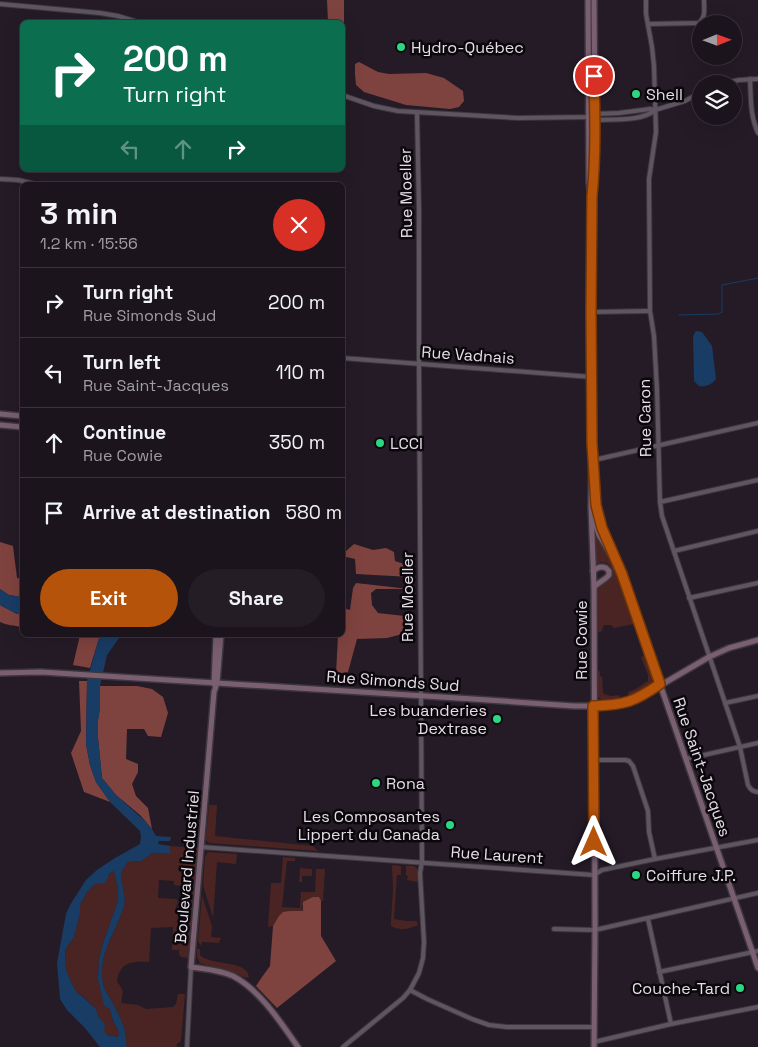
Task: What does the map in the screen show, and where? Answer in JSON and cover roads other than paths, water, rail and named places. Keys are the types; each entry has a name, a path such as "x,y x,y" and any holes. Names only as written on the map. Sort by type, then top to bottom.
{"street":[{"name":"Rue Cowie","path":"588,0 593,117"},
{"name":"Rue Cowie","path":"594,0 593,117 589,182 592,196 591,506 594,586 594,1044"},
{"name":"Rue Caron","path":"646,0 654,66 656,132 649,179 650,311 658,390 660,502 662,516 740,747 748,785 750,789 758,792"},
{"path":"648,24 699,23 705,15 704,0"},
{"path":"0,4 100,13 131,20"},
{"path":"750,79 751,112 758,133"},
{"path":"742,80 758,79"},
{"path":"345,95 374,106 417,113 518,118 593,117 626,119 651,113 692,97"},
{"path":"593,117 650,108 655,110"},
{"name":"Rue Moeller","path":"343,1047 403,998 410,990 419,973 423,958 420,873 422,862 417,113"},
{"path":"625,113 626,119"},
{"path":"0,179 26,182"},
{"path":"591,312 650,311"},
{"name":"Rue Vadnais","path":"345,358 592,376"},
{"path":"0,414 20,416"},
{"path":"594,460 758,423"},
{"path":"0,425 20,427"},
{"name":"Rue Cowie","path":"592,443 594,460"},
{"name":"Rue Saint-Jacques","path":"594,460 598,515 622,574 734,898 755,952 758,968"},
{"path":"660,502 758,480"},
{"name":"Rue Saint-Jacques","path":"591,506 599,535 622,574"},
{"path":"674,550 758,531"},
{"path":"593,571 602,567 609,571 607,578 594,586"},
{"path":"689,598 758,583"},
{"name":"Boulevard Industriel","path":"187,1047 191,967 215,689 216,637"},
{"name":"Boulevard Industriel","path":"215,682 221,637"},
{"name":"Rue Simonds Sud","path":"0,675 41,672 574,706 615,706 642,697 660,684 709,657 739,644 758,640"},
{"path":"725,703 758,696"},
{"path":"686,759 758,743"},
{"path":"594,760 624,760 629,761 633,766 648,811 649,832 654,859"},
{"name":"Rue Laurent","path":"201,847 594,874 602,870 654,859 758,840"},
{"path":"554,929 595,930 758,893"},
{"path":"648,919 671,1024"},
{"path":"659,972 755,952"},
{"path":"191,967 219,972 232,976 242,982 270,1010 298,1047"},
{"path":"410,990 472,1019 490,1025 594,1027"},
{"path":"594,1044 671,1024 758,1007"}],"water":[{"path":"696,331 702,332 712,346 716,379 706,386 699,386 694,381 693,336"},
{"path":"0,589 9,595 20,597 20,614 17,614 0,605"},
{"path":"99,637 119,637 107,655 100,686 98,738 102,778 116,795 145,821 156,836 171,837 170,841 159,841 158,844 170,846 170,854 153,853 141,861 128,862 121,876 125,901 105,953 102,973 104,987 120,1017 126,1035 126,1047 100,1047 67,1010 60,999 57,963 66,914 70,905 86,880 115,858 140,844 141,837 140,831 110,802 96,782 86,744 87,681","holes":["114,871 118,889 118,901 103,943 99,959 98,979 104,1005 110,1009 113,1021 119,1032 118,1037 107,1035 104,1030 105,1024 99,1018 96,1009 77,993 66,969 65,950 74,937 80,905 87,892 95,884 105,883 109,874"]}],"waterway":[{"path":"679,315 718,314 722,312 722,285 758,278"}],"place":[{"name":"Hydro-Québec","path":"401,47"},
{"name":"Shell","path":"636,94"},
{"name":"LCCI","path":"380,443"},
{"name":"Les buanderies Dextrase","path":"497,719"},
{"name":"Rona","path":"376,783"},
{"name":"Les Composantes Lippert du Canada","path":"450,825"},
{"name":"Coiffure J.P.","path":"636,875"},
{"name":"Couche-Tard","path":"740,988"}]}
